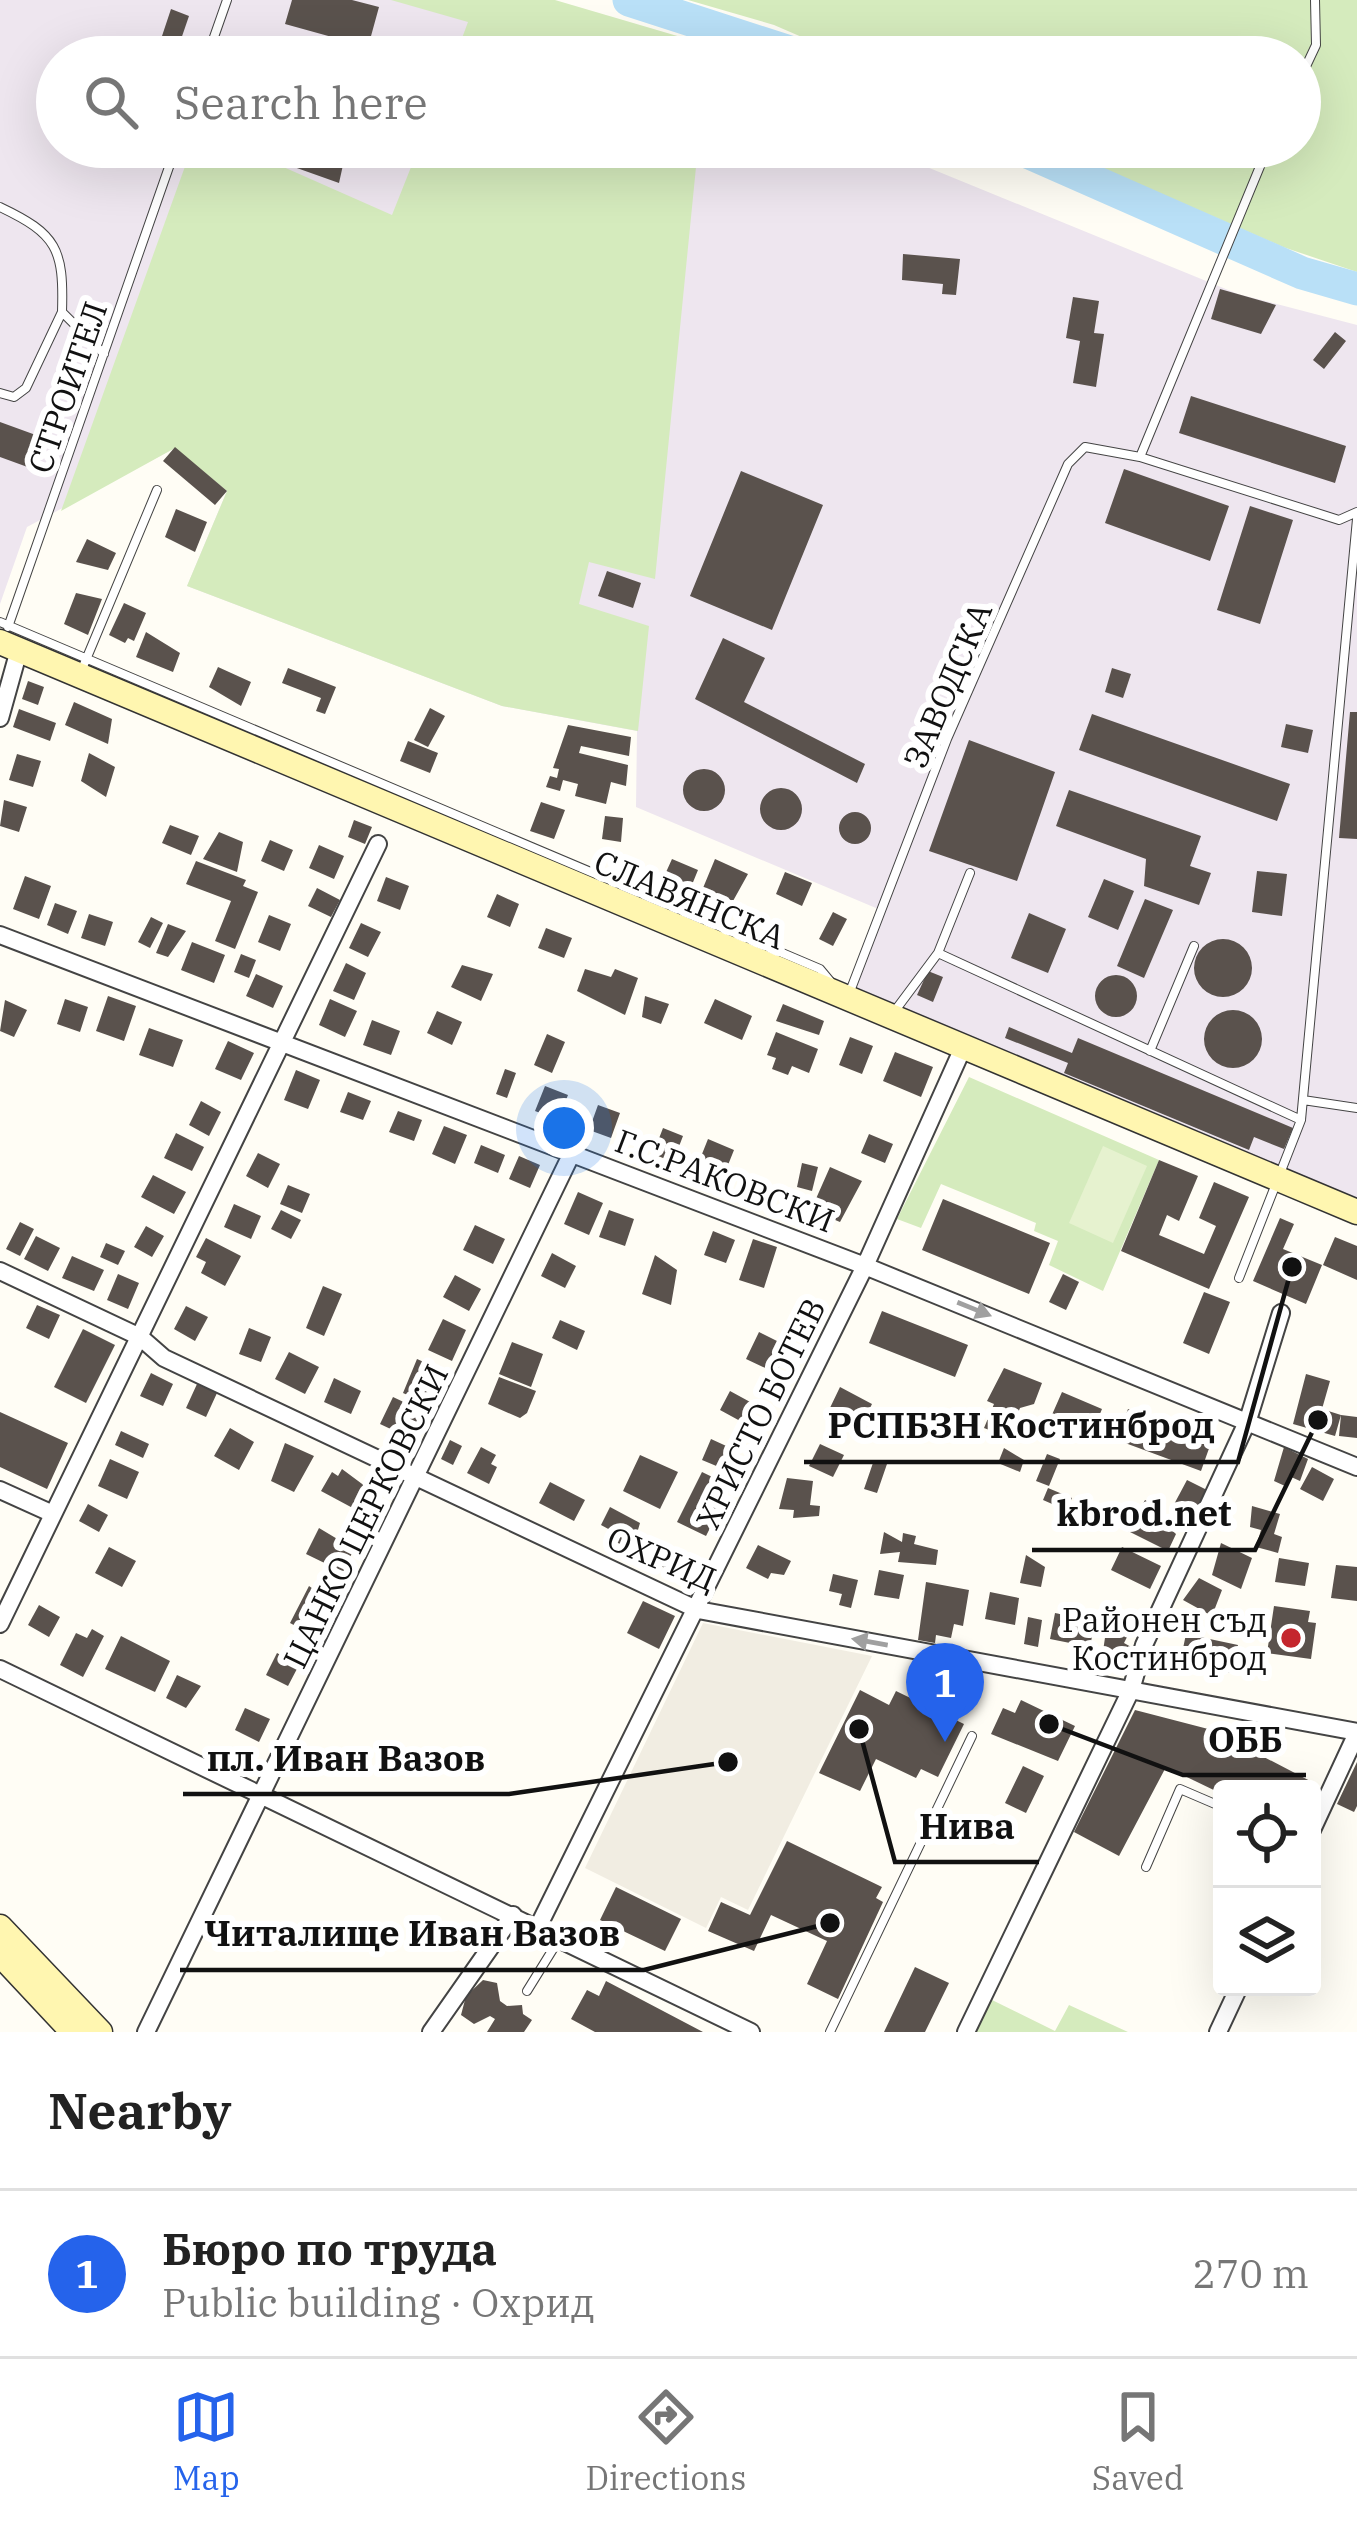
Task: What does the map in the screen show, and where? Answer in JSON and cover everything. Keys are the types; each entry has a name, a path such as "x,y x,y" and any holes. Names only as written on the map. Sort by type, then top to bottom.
{"street":[{"name":"СЛАВЯНСКА","path":"6,637 962,1050 1357,1212"},
{"path":"0,718 6,637"},
{"path":"0,1624 378,844"},
{"name":"Г.С.РАКОВСКИ","path":"0,935 865,1266 1357,1467"},
{"name":"ХРИСТО БОТЕВ","path":"538,1927 865,1266 962,1050"},
{"name":"ЦАНКО ЦЕРКОВСКИ","path":"146,2032 265,1796 572,1154"},
{"name":"ОХРИД","path":"0,1271 140,1337 164,1358 698,1610 1357,1732"},
{"path":"965,2032 1131,1690 1144,1645 1248,1420 1281,1313"},
{"path":"0,1490 53,1514"},
{"path":"0,1669 744,2030"},
{"path":"1321,1810 1357,1732"},
{"path":"431,2032 514,1915"},
{"path":"0,1927 100,2032"},
{"path":"0,1954 73,2032"},
{"path":"1218,2032 1235,1996"}],"lane":[{"path":"214,36 227,0"},
{"path":"1316,0 1316,36"},
{"name":"СТРОИТЕЛ","path":"6,637 169,168"},
{"path":"1239,1278 1301,1120 1357,515 1339,520 1140,457 1259,168"},
{"path":"0,207 53,240 63,270 62,312 26,388 14,397 0,393"},
{"path":"62,312 104,354"},
{"name":"ЗАВОДСКА","path":"846,1000 947,739 1068,464 1085,447 1140,457"},
{"path":"83,667 157,490"},
{"path":"889,1018 938,953 970,873"},
{"path":"1150,1051 1194,946"},
{"path":"938,953 1301,1120"},
{"path":"1303,1100 1357,1108"},
{"path":"830,2032 972,1736"},
{"path":"1146,1867 1180,1789 1213,1803"},
{"path":"527,1991 560,1937"}],"shaded area":[{"path":"0,0 458,0 577,36 36,36 36,168 929,168 1238,294 1357,325 1357,1212 846,1001 883,911 636,807 637,731 502,706 187,586 227,491 175,448 27,527 0,604"},
{"path":"703,1623 872,1656 748,1910 721,1897 706,1928 585,1868"}],"green space":[{"path":"391,0 555,0 677,36 463,36 468,22"},
{"path":"688,0 1357,0 1357,272 1283,247 1102,168 1321,168 1321,36 799,36"},
{"path":"184,168 286,168 392,215 411,168 696,168 655,579 589,562 579,604 649,626 638,731 502,706 187,586 227,491 175,448 61,511"},
{"path":"969,1077 1159,1160 1103,1291 1049,1265 1058,1241 1034,1231 1036,1223 941,1184 921,1228 897,1219"},
{"path":"1103,1146 1147,1166 1113,1243 1069,1223"},
{"path":"990,1999 1055,2031 1069,2005 1128,2032 974,2032"}],"building":[{"path":"292,0 352,0 379,7 371,36 328,36 285,24"},
{"path":"171,9 189,16 182,36 162,36"},
{"path":"297,168 342,168 339,183"},
{"path":"903,254 960,259 956,295 942,294 943,284 902,280"},
{"path":"1220,289 1276,305 1261,334 1211,319"},
{"path":"1073,297 1099,301 1094,333 1104,334 1096,387 1073,383 1080,341 1066,338"},
{"path":"1335,332 1346,341 1324,369 1313,360"},
{"path":"1191,396 1346,446 1335,483 1179,433"},
{"path":"0,422 44,438 33,469 0,457"},
{"path":"175,447 227,491 215,505 163,461"},
{"path":"1124,469 1229,506 1210,561 1105,523"},
{"path":"741,471 823,505 772,630 690,596"},
{"path":"1250,506 1293,520 1260,624 1217,610"},
{"path":"176,509 207,522 195,552 165,537"},
{"path":"87,539 116,553 108,570 76,562"},
{"path":"607,571 641,583 633,608 598,596"},
{"path":"76,593 102,599 88,635 64,624"},
{"path":"124,603 146,613 134,641 128,638 125,643 109,635"},
{"path":"146,632 180,653 173,672 136,657"},
{"path":"723,638 765,658 744,702 865,764 857,783 695,699"},
{"path":"218,667 251,682 241,706 209,687"},
{"path":"288,668 336,687 325,714 316,711 321,698 282,683"},
{"path":"1112,668 1131,674 1123,698 1105,692"},
{"path":"28,681 44,687 38,705 22,699"},
{"path":"74,702 112,719 108,744 65,725"},
{"path":"430,708 445,716 428,747 414,740"},
{"path":"19,709 56,723 50,741 13,727"},
{"path":"1350,712 1357,712 1357,839 1339,838"},
{"path":"1092,714 1290,784 1277,821 1079,750"},
{"path":"1286,724 1313,730 1308,753 1281,747"},
{"path":"568,725 631,737 629,756 581,746 579,753 628,765 626,786 611,782 606,804 575,796 578,784 563,780 560,791 546,787 550,776 557,778 559,769 553,768"},
{"path":"969,740 1055,772 1017,881 929,851"},
{"path":"408,741 438,753 430,773 400,761"},
{"path":"89,753 115,767 106,797 81,781"},
{"path":"17,754 41,761 33,787 9,780"},
{"path":"704,769 719,775 725,790 719,805 704,811 689,805 683,790 689,775"},
{"path":"781,788 796,794 802,809 796,824 781,830 766,824 760,809 766,794"},
{"path":"1069,790 1201,836 1190,866 1211,873 1199,905 1144,886 1146,859 1056,826"},
{"path":"4,800 27,807 19,832 0,826"},
{"path":"541,802 565,810 554,839 530,831"},
{"path":"855,812 866,817 871,828 866,839 855,844 844,839 839,828 844,817"},
{"path":"605,816 623,818 621,842 602,839"},
{"path":"354,820 372,827 365,844 348,837"},
{"path":"170,825 199,836 191,855 162,843"},
{"path":"219,832 243,842 237,872 203,859"},
{"path":"270,840 293,850 284,871 261,861"},
{"path":"319,845 344,856 334,879 309,868"},
{"path":"672,859 698,870 689,892 662,881"},
{"path":"715,859 748,874 733,901 703,888"},
{"path":"196,861 246,880 243,886 258,892 235,949 215,941 231,901 186,884"},
{"path":"1257,871 1287,874 1282,916 1252,912"},
{"path":"785,872 812,883 802,906 776,894"},
{"path":"25,876 51,886 39,919 13,909"},
{"path":"386,877 409,886 400,910 377,901"},
{"path":"1104,879 1134,891 1118,930 1088,917"},
{"path":"317,888 340,900 331,917 308,906"},
{"path":"497,894 519,904 510,927 487,917"},
{"path":"1145,899 1173,910 1144,978 1117,966"},
{"path":"55,903 77,911 68,934 47,925"},
{"path":"833,912 847,919 833,946 819,939"},
{"path":"1029,913 1066,929 1048,973 1011,958"},
{"path":"89,914 113,922 105,946 81,938"},
{"path":"269,915 291,924 280,951 258,942"},
{"path":"151,917 163,923 150,948 138,942"},
{"path":"361,923 381,932 368,957 349,948"},
{"path":"168,924 186,931 168,957 156,953"},
{"path":"546,928 572,938 564,958 538,948"},
{"path":"1223,939 1243,948 1252,968 1243,988 1223,997 1203,988 1194,968 1203,948"},
{"path":"192,942 225,955 214,983 181,970"},
{"path":"241,954 256,960 249,978 234,972"},
{"path":"346,963 366,973 354,1000 333,991"},
{"path":"462,965 493,974 481,1001 451,987"},
{"path":"585,969 611,977 615,969 638,978 625,1015 577,991"},
{"path":"928,971 943,977 933,1002 917,995"},
{"path":"256,974 283,986 273,1008 246,996"},
{"path":"1116,975 1131,981 1137,996 1131,1011 1116,1017 1101,1011 1095,996 1101,981"},
{"path":"108,996 136,1006 124,1041 96,1031"},
{"path":"645,996 669,1004 661,1024 642,1017"},
{"path":"65,999 88,1007 80,1032 57,1024"},
{"path":"330,999 357,1011 345,1037 319,1025"},
{"path":"715,999 752,1016 742,1040 704,1023"},
{"path":"5,1000 27,1010 14,1037 0,1031"},
{"path":"783,1004 824,1021 819,1035 776,1021"},
{"path":"1233,1010 1253,1019 1262,1039 1253,1059 1233,1068 1213,1059 1204,1039 1213,1019"},
{"path":"437,1011 462,1022 452,1045 427,1033"},
{"path":"372,1020 400,1031 391,1055 363,1045"},
{"path":"1009,1027 1072,1053 1078,1038 1293,1128 1284,1149 1254,1137 1249,1150 1064,1073 1068,1063 1005,1038"},
{"path":"149,1028 183,1040 173,1067 139,1055"},
{"path":"776,1032 818,1049 809,1073 792,1066 788,1075 772,1069 776,1058 767,1055"},
{"path":"547,1034 565,1042 552,1073 534,1065"},
{"path":"850,1037 873,1046 862,1074 839,1065"},
{"path":"228,1041 254,1053 241,1080 215,1069"},
{"path":"895,1052 933,1067 921,1097 883,1081"},
{"path":"505,1069 516,1073 507,1098 496,1094"},
{"path":"296,1070 320,1080 308,1109 284,1100"},
{"path":"545,1086 568,1095 558,1120 535,1111"},
{"path":"348,1092 371,1101 363,1120 340,1112"},
{"path":"201,1101 221,1112 209,1136 189,1125"},
{"path":"598,1105 620,1113 611,1138 589,1130"},
{"path":"398,1111 422,1120 414,1141 389,1132"},
{"path":"444,1126 467,1135 455,1164 432,1154"},
{"path":"663,1128 683,1136 673,1162 653,1154"},
{"path":"176,1133 204,1147 192,1171 164,1158"},
{"path":"869,1134 893,1144 885,1163 861,1153"},
{"path":"708,1139 734,1150 722,1180 696,1169"},
{"path":"481,1145 505,1155 498,1173 474,1163"},
{"path":"258,1153 280,1164 268,1188 246,1176"},
{"path":"519,1156 540,1165 530,1188 509,1179"},
{"path":"1159,1160 1198,1176 1179,1221 1167,1215 1159,1235 1204,1254 1216,1226 1199,1218 1214,1182 1249,1197 1209,1289 1121,1251"},
{"path":"802,1163 818,1167 812,1191 797,1187"},
{"path":"830,1167 862,1181 840,1222 811,1210"},
{"path":"153,1175 186,1192 174,1214 141,1197"},
{"path":"288,1185 310,1194 302,1213 280,1204"},
{"path":"578,1192 603,1203 589,1235 564,1224"},
{"path":"943,1199 1050,1243 1029,1294 922,1250"},
{"path":"234,1204 261,1216 251,1239 224,1227"},
{"path":"281,1210 301,1220 291,1239 271,1229"},
{"path":"609,1210 634,1219 625,1246 599,1237"},
{"path":"1280,1218 1294,1224 1283,1249 1322,1265 1306,1304 1253,1281"},
{"path":"20,1222 34,1229 20,1256 6,1249"},
{"path":"475,1225 505,1239 493,1264 463,1250"},
{"path":"146,1226 164,1236 152,1257 134,1247"},
{"path":"713,1231 735,1240 726,1263 704,1255"},
{"path":"36,1236 60,1248 48,1271 24,1259"},
{"path":"1335,1237 1357,1246 1357,1280 1323,1265"},
{"path":"206,1238 241,1256 225,1286 201,1273 206,1262 196,1257"},
{"path":"753,1239 777,1247 764,1288 739,1280"},
{"path":"106,1243 125,1251 118,1265 100,1257"},
{"path":"552,1253 576,1266 565,1288 541,1276"},
{"path":"655,1255 677,1270 671,1305 642,1294"},
{"path":"72,1256 104,1270 94,1291 62,1278"},
{"path":"118,1274 139,1283 128,1309 107,1300"},
{"path":"1063,1274 1079,1282 1066,1310 1049,1302"},
{"path":"455,1275 481,1289 469,1311 443,1297"},
{"path":"323,1286 342,1294 324,1336 306,1328"},
{"path":"1204,1292 1230,1302 1209,1354 1183,1343"},
{"path":"37,1305 60,1315 49,1339 26,1328"},
{"path":"186,1306 208,1317 195,1341 174,1329"},
{"path":"882,1311 968,1345 955,1377 869,1343"},
{"path":"443,1319 466,1330 452,1361 428,1350"},
{"path":"560,1320 585,1331 577,1350 552,1338"},
{"path":"249,1328 271,1337 261,1362 239,1354"},
{"path":"83,1329 115,1345 86,1403 54,1387"},
{"path":"759,1332 789,1347 776,1373 746,1359"},
{"path":"512,1342 543,1354 531,1387 499,1374"},
{"path":"289,1352 319,1367 305,1394 275,1379"},
{"path":"417,1359 442,1370 428,1404 403,1393"},
{"path":"1004,1368 1042,1383 1034,1404 1020,1408 1008,1437 984,1428 994,1404 987,1401"},
{"path":"151,1373 173,1384 163,1406 140,1396"},
{"path":"1306,1374 1330,1381 1322,1409 1341,1415 1335,1436 1293,1424"},
{"path":"499,1377 536,1391 520,1418 488,1404"},
{"path":"334,1378 361,1391 351,1414 324,1402"},
{"path":"197,1384 217,1393 206,1417 186,1408"},
{"path":"840,1387 872,1404 860,1428 828,1412"},
{"path":"730,1391 752,1403 742,1422 720,1410"},
{"path":"1062,1392 1102,1409 1092,1433 1051,1417"},
{"path":"393,1397 427,1413 414,1440 380,1424"},
{"path":"1128,1409 1212,1440 1201,1471 1117,1440"},
{"path":"0,1412 68,1443 47,1489 0,1467"},
{"path":"1341,1415 1357,1417 1357,1438 1339,1436"},
{"path":"917,1417 936,1425 930,1438 911,1430"},
{"path":"230,1428 254,1442 239,1470 214,1456"},
{"path":"121,1431 149,1444 143,1458 115,1445"},
{"path":"711,1439 735,1450 726,1470 702,1460"},
{"path":"450,1440 462,1446 453,1465 441,1459"},
{"path":"285,1443 314,1456 294,1492 271,1481"},
{"path":"820,1444 844,1455 833,1477 809,1466"},
{"path":"481,1447 496,1455 491,1464 497,1467 489,1484 467,1473"},
{"path":"1284,1447 1308,1459 1300,1481 1289,1476 1285,1486 1274,1481"},
{"path":"1004,1448 1024,1460 1020,1472 998,1463"},
{"path":"1047,1454 1060,1459 1049,1486 1036,1481"},
{"path":"640,1455 678,1472 660,1509 623,1491"},
{"path":"110,1459 139,1472 127,1499 98,1486"},
{"path":"874,1460 887,1464 877,1493 864,1489"},
{"path":"1312,1467 1334,1479 1323,1501 1300,1489"},
{"path":"342,1469 389,1504 380,1522 365,1508 362,1513 321,1491 332,1472 338,1476"},
{"path":"702,1472 731,1486 706,1536 677,1522"},
{"path":"787,1478 813,1481 810,1505 820,1506 819,1516 793,1518 794,1510 779,1509"},
{"path":"1187,1480 1207,1490 1191,1521 1171,1510"},
{"path":"550,1482 585,1500 574,1521 539,1503"},
{"path":"1048,1488 1072,1498 1066,1510 1043,1500"},
{"path":"1145,1500 1162,1509 1158,1518 1176,1534 1168,1551 1128,1531"},
{"path":"88,1504 108,1515 99,1532 79,1521"},
{"path":"1252,1506 1280,1514 1274,1534 1282,1537 1278,1553 1256,1547 1261,1530 1250,1527"},
{"path":"610,1507 640,1523 632,1550 608,1538 612,1531 601,1525"},
{"path":"319,1528 354,1549 343,1572 306,1554"},
{"path":"884,1532 902,1542 903,1533 916,1536 914,1544 938,1550 936,1565 898,1562 900,1552 880,1554"},
{"path":"659,1541 701,1563 692,1582 649,1560"},
{"path":"1221,1543 1252,1558 1241,1589 1212,1575"},
{"path":"758,1545 791,1561 784,1575 771,1573 768,1579 746,1568"},
{"path":"109,1547 136,1561 122,1587 95,1573"},
{"path":"1122,1547 1161,1566 1150,1589 1111,1570"},
{"path":"1026,1555 1045,1567 1041,1587 1020,1583"},
{"path":"1279,1558 1309,1563 1305,1586 1275,1582"},
{"path":"1336,1565 1357,1567 1357,1601 1331,1598"},
{"path":"879,1570 904,1575 899,1599 874,1595"},
{"path":"833,1574 858,1580 851,1608 839,1605 842,1594 829,1591"},
{"path":"1199,1578 1222,1590 1212,1616 1183,1600"},
{"path":"926,1582 969,1590 963,1626 954,1624 951,1638 936,1635 935,1643 918,1640"},
{"path":"309,1586 329,1600 312,1631 305,1631 290,1623"},
{"path":"990,1592 1019,1598 1015,1625 985,1619"},
{"path":"643,1601 675,1616 659,1649 627,1633"},
{"path":"39,1605 60,1617 49,1637 28,1625"},
{"name":"Районен съд Костинброд","path":"1274,1606 1310,1611 1308,1622 1316,1623 1311,1659 1267,1653"},
{"path":"1055,1613 1095,1621 1090,1647 1050,1639"},
{"path":"1028,1617 1042,1620 1038,1647 1024,1644"},
{"path":"1107,1624 1128,1635 1124,1643 1133,1648 1126,1662 1115,1667 1101,1665"},
{"path":"92,1629 104,1636 83,1677 60,1665 76,1633 87,1638"},
{"path":"1186,1634 1238,1645 1232,1673 1180,1663"},
{"path":"121,1636 170,1661 155,1692 105,1669"},
{"path":"277,1653 299,1665 288,1686 266,1675"},
{"path":"177,1675 201,1686 186,1708 166,1698"},
{"path":"860,1690 889,1705 896,1691 964,1724 938,1777 921,1769 916,1778 876,1759 860,1791 819,1773"},
{"path":"1021,1700 1075,1726 1058,1761 991,1734 1003,1708 1015,1713"},
{"path":"245,1708 270,1719 259,1742 235,1730"},
{"path":"1135,1710 1212,1730 1308,1780 1213,1780 1213,1790 1166,1767 1119,1856 1074,1832"},
{"path":"1357,1762 1357,1806 1354,1812 1337,1804"},
{"path":"1023,1766 1044,1776 1026,1813 1005,1803"},
{"path":"787,1841 882,1887 876,1898 883,1902 838,1999 807,1984 827,1941 771,1915 754,1951 708,1931 721,1902 750,1915"},
{"path":"616,1887 681,1919 665,1951 600,1920"},
{"path":"915,1967 949,1983 925,2032 884,2032"},
{"path":"483,1980 497,1983 500,2001 507,2006 522,2005 523,2014 532,2020 524,2032 487,2032 495,2019 490,2016 474,2024 461,2015 466,1996"},
{"path":"606,1981 703,2032 595,2032 571,2019 587,1990 599,1996"}],"waterway":[{"path":"629,0 740,36"},
{"path":"1064,168 1302,273 1357,289"}],"place":[{"name":"РСПБЗН Костинброд","path":"1292,1267"},
{"name":"kbrod.net","path":"1318,1420"},
{"name":"Районен съд Костинброд","path":"1291,1638"},
{"name":"ОББ","path":"1049,1724"},
{"name":"Нива","path":"859,1729"},
{"name":"Бюро по труда","path":"945,1742"},
{"name":"пл. Иван Вазов","path":"728,1762"},
{"name":"Читалище Иван Вазов","path":"830,1923"}]}
